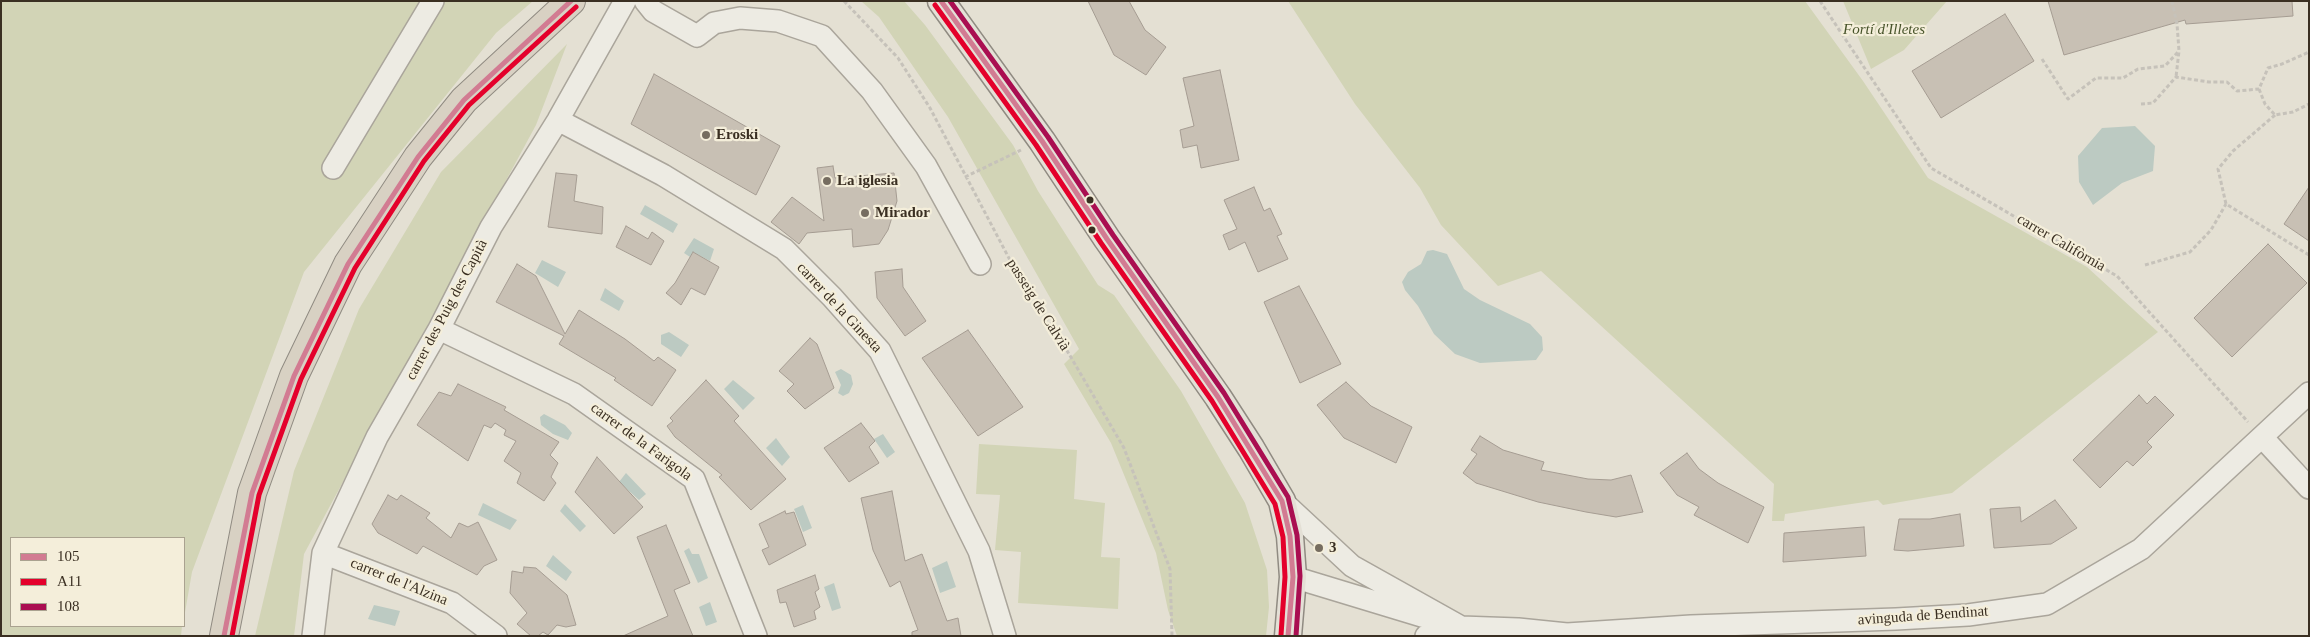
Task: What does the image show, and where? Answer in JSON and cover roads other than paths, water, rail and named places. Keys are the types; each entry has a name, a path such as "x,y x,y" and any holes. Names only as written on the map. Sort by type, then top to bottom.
{"highway":[{"path":"224,636 252,493 294,376 348,264 418,157 464,100 571,1"}],"main road":[{"path":"941,1 1042,141 1107,239 1218,397 1282,501 1290,536 1293,577 1288,636"}],"street":[{"path":"333,168 433,1"},
{"name":"carrer des Puig des Capità","path":"313,636 323,552 377,437 439,329 491,227 558,120 625,1"},
{"path":"645,1 653,11 696,36 714,23 740,18 778,21 822,36 872,91 926,166 980,264"},
{"name":"carrer de la Ginesta","path":"558,120 663,175 784,249 832,297 880,351 979,552 1005,636"},
{"name":"carrer de la Farigola","path":"439,329 574,394 694,479 756,636"},
{"name":"avinguda de Bendinat","path":"1426,636 1456,632 1518,629 1567,634 1691,626 1899,628 1968,615 2047,604 2141,549 2309,392"},
{"path":"2262,437 2309,488"},
{"name":"avinguda de Bendinat","path":"1282,501 1352,566 1456,632"},
{"name":"carrer de l'Alzina","path":"323,552 452,603 496,636"},
{"name":"avinguda de Bendinat","path":"1293,577 1456,632"}],"place":[{"name":"Eroski","path":"706,135"},
{"name":"La iglesia","path":"827,181"},
{"name":"Mirador","path":"865,213"},
{"name":"3","path":"1319,548"}],"park label":[{"name":"Fortí d'Illetes","path":"1884,30"}]}
